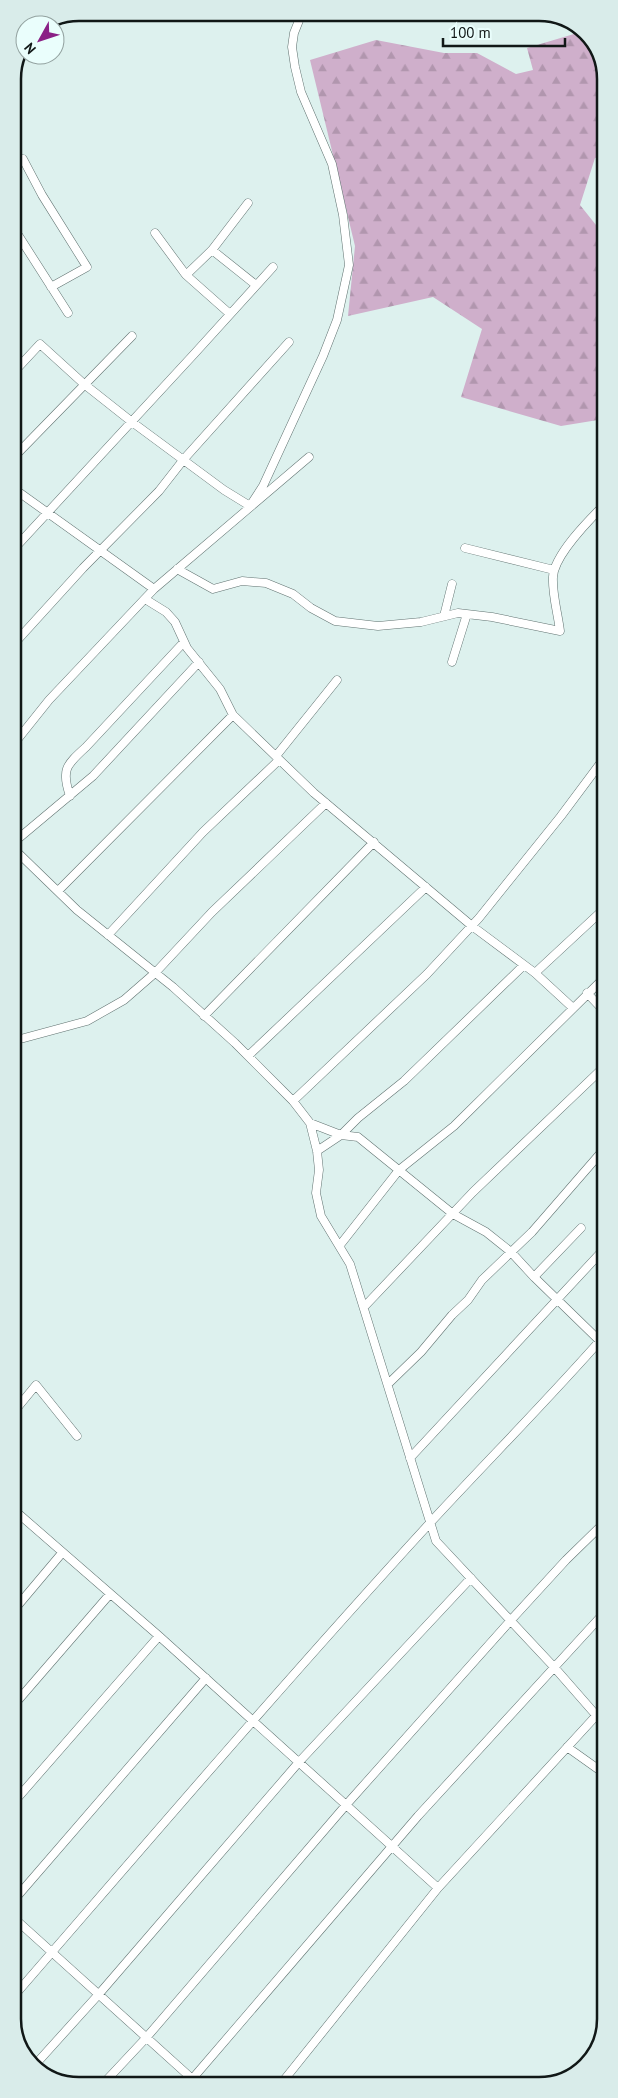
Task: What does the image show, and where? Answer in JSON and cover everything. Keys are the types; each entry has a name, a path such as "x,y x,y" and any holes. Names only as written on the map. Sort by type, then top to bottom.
{"street":[{"path":"250,506 263,486 323,356 337,320 349,265 343,215 332,164 300,92 292,47 299,21"},
{"path":"23,159 42,196 87,267 51,287"},
{"path":"186,275 212,250 248,203"},
{"path":"155,233 186,275 230,314"},
{"path":"21,240 68,313"},
{"path":"212,250 256,285"},
{"path":"21,541 273,267"},
{"path":"21,450 132,336"},
{"path":"21,636 83,568 102,551 159,491 184,459 289,342"},
{"path":"21,364 40,344 84,384 132,422 224,490 250,506"},
{"path":"21,735 49,700 154,589 309,457"},
{"path":"21,493 154,589"},
{"path":"177,569 213,589 242,582 266,583 293,594 311,608 335,621 378,626 421,622 458,613 492,617 560,631 552,578 554,570 577,534 597,513"},
{"path":"465,548 530,562 554,570"},
{"path":"444,616 452,584"},
{"path":"145,599 175,622 184,642 220,689 233,715 326,803 472,926 535,973 573,1008"},
{"path":"452,662 467,614"},
{"path":"70,796 65,782 65,771 70,762 184,642"},
{"path":"21,836 93,776 200,662"},
{"path":"108,935 203,832 278,758 337,680"},
{"path":"58,891 233,715"},
{"path":"293,1101 427,974 472,926 561,816 597,768"},
{"path":"21,1039 87,1021 124,1000 156,973 212,912 326,803"},
{"path":"204,1016 374,842"},
{"path":"21,856 58,891 108,935 156,973 248,1056 293,1101 310,1123 318,1150 319,1170 316,1193 321,1216 340,1244 350,1264 436,1540 596,1715 438,1888 286,2077"},
{"path":"248,1056 426,887"},
{"path":"535,973 597,915"},
{"path":"318,1150 341,1135 358,1118 404,1081 524,965"},
{"path":"340,1244 399,1170 454,1126 597,984"},
{"path":"587,993 597,1004"},
{"path":"364,1307 530,1135 597,1073"},
{"path":"310,1123 341,1135 358,1137 453,1214 486,1232 511,1252 534,1277 597,1336"},
{"path":"388,1384 421,1352 452,1315 468,1300 482,1280 532,1232 597,1157"},
{"path":"534,1277 581,1228"},
{"path":"410,1458 597,1257"},
{"path":"21,1988 253,1720 430,1524 597,1347"},
{"path":"21,1403 36,1385 78,1436"},
{"path":"21,1516 159,1636 438,1888"},
{"path":"109,2077 146,2038 346,1805 511,1620 566,1560 597,1530"},
{"path":"21,1602 62,1552"},
{"path":"39,2060 99,1994 299,1762 470,1578"},
{"path":"21,1697 110,1594"},
{"path":"194,2077 394,1847 418,1816 597,1621"},
{"path":"21,1794 159,1636"},
{"path":"21,1892 206,1678"},
{"path":"567,1747 597,1768"},
{"path":"21,1924 53,1951 185,2077"}],"green space":[{"path":"574,34 589,50 596,68 597,79 597,158 595,158 580,205 597,226 597,420 561,426 461,397 482,329 433,297 348,316 355,246 310,60 376,40 444,53 477,53 516,74 533,70 527,48"}]}
